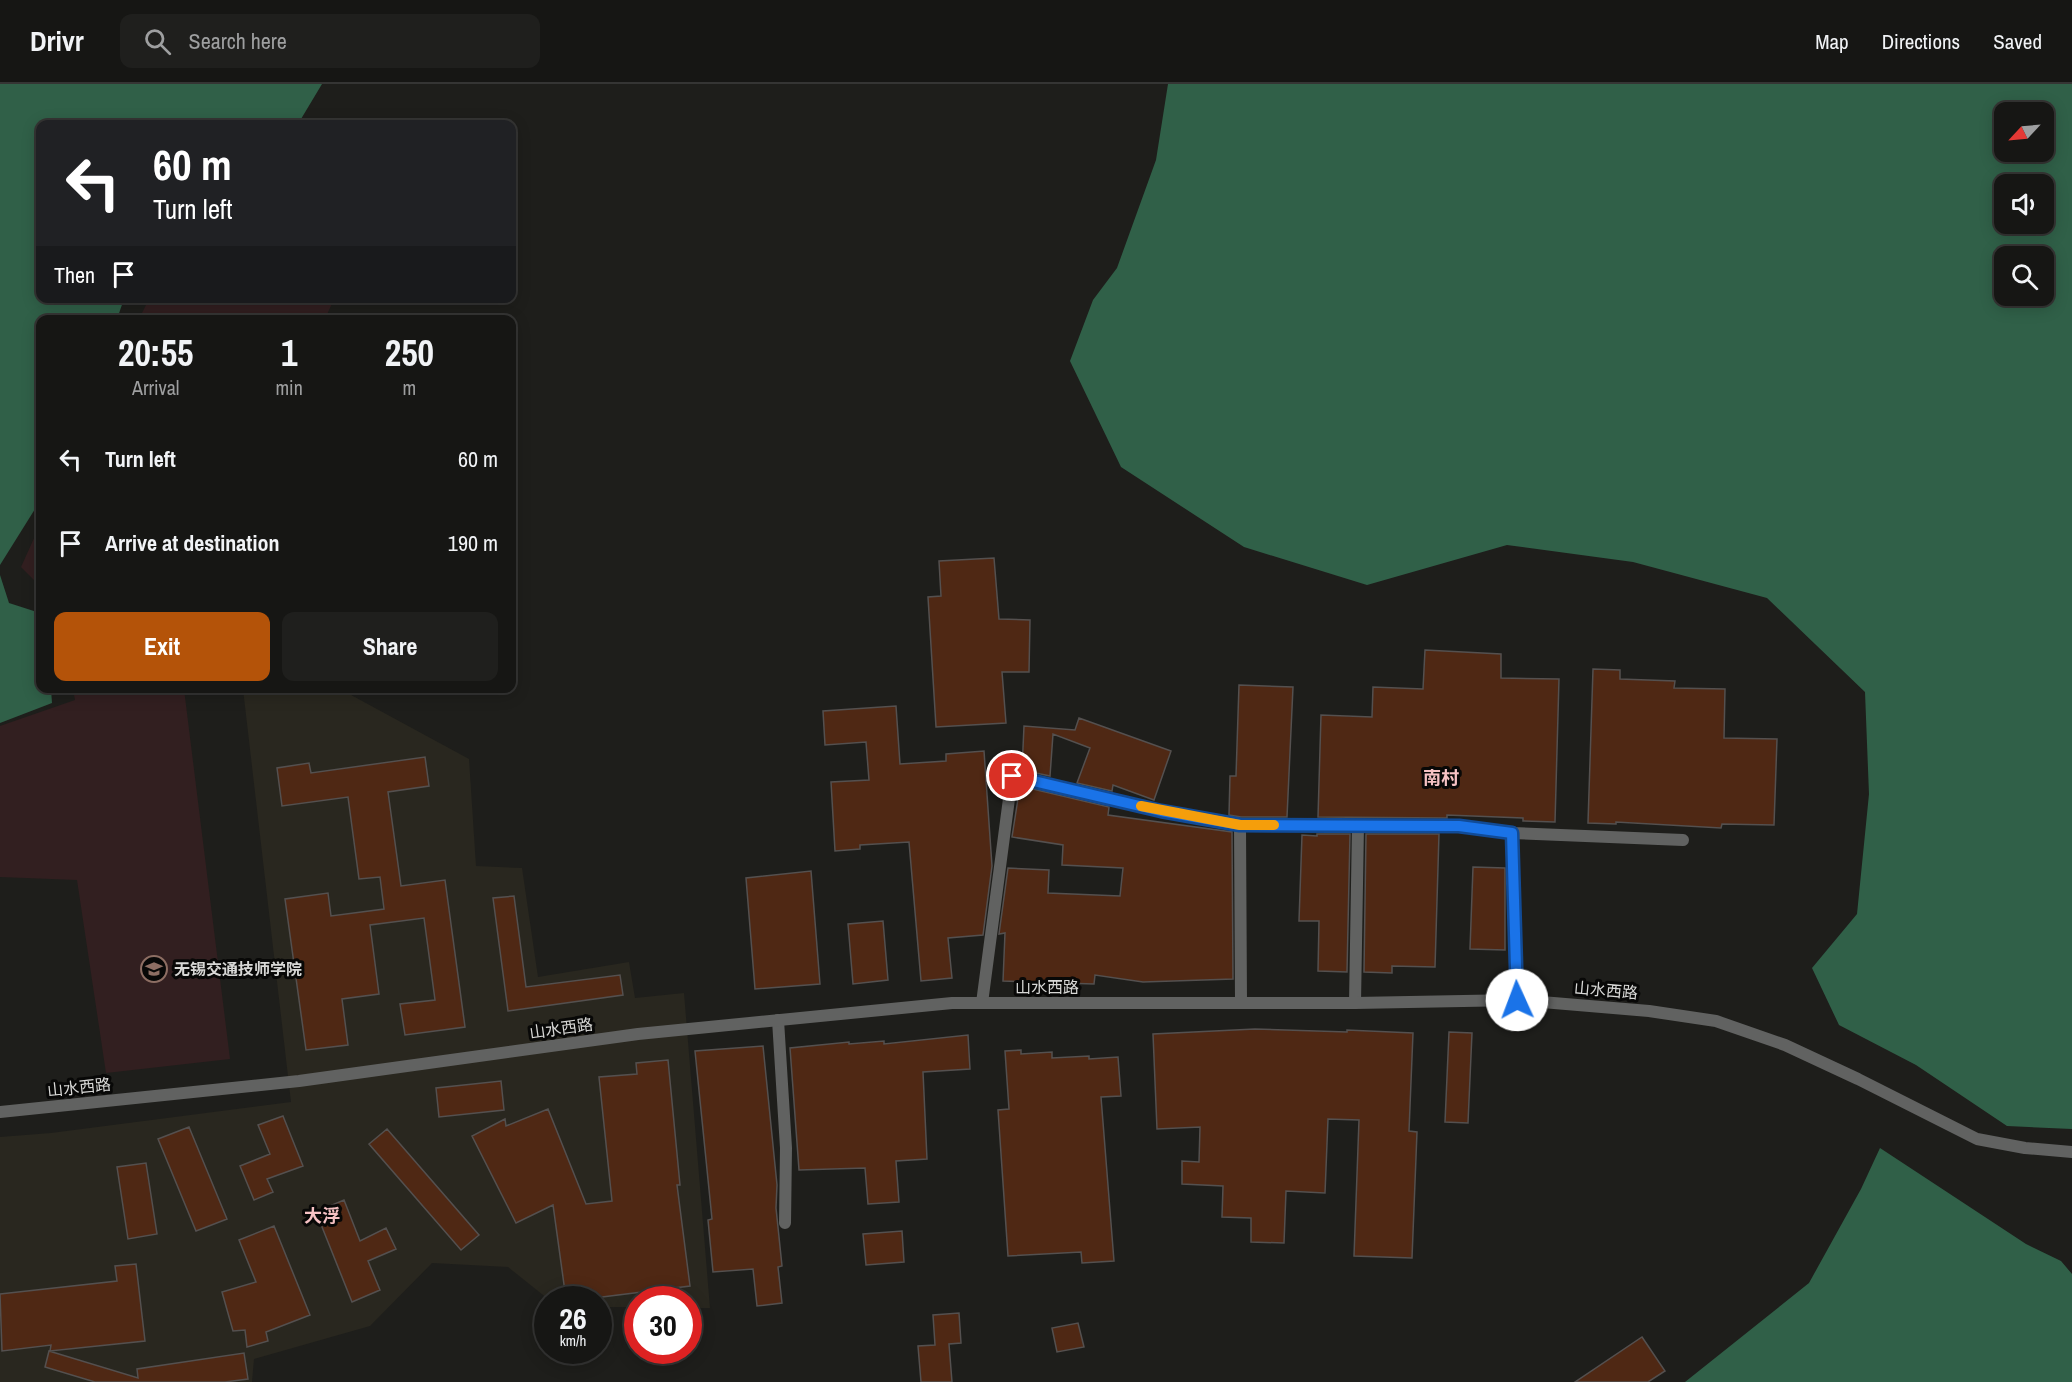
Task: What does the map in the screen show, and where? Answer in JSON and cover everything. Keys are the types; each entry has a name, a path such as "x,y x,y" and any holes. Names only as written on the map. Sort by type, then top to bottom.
{"street":[{"path":"982,1003 1012,776 1161,811 1240,825 1459,826 1512,833 1683,840"},
{"path":"1240,825 1241,1002"},
{"path":"1355,1002 1358,825"},
{"path":"1512,833 1517,1000"},
{"name":"山水西路","path":"0,1112 299,1081 638,1034 952,1003 1517,1000 1649,1011 1716,1021 1785,1045 1858,1078 1977,1139 2025,1148 2072,1152"},
{"path":"778,1020 786,1148 786,1223"}],"shaded area":[{"path":"147,303 332,303 327,315 141,315"},
{"path":"36,534 36,582 21,567"},
{"name":"无锡交通技师学院","path":"74,693 184,693 230,1059 106,1073 77,880 0,877 0,726 75,700"},
{"path":"243,693 347,693 469,759 476,866 522,868 538,977 629,962 635,998 684,993 710,1308 702,1308 702,1286 624,1286 624,1307 612,1307 612,1286 534,1288 508,1267 432,1263 370,1326 254,1359 252,1382 0,1382 0,1137 51,1133 291,1102"}],"green space":[{"path":"0,84 322,84 300,120 36,120 36,303 123,303 118,315 36,315 36,507 0,565"},
{"path":"1168,84 2072,84 2072,1129 2007,1126 1916,1065 1839,1025 1812,968 1857,914 1869,794 1865,692 1767,598 1633,562 1507,545 1367,585 1244,547 1121,467 1070,361 1093,300 1117,268 1156,160"},
{"path":"0,575 9,603 36,612 36,693 51,693 52,703 0,723"},
{"path":"1880,1148 2026,1244 2061,1261 2072,1274 2072,1382 1685,1382 1809,1283 1861,1189"}],"building":[{"path":"994,558 999,619 1030,620 1029,672 1002,672 1006,723 936,727 928,597 941,596 939,561"},
{"path":"1425,650 1501,654 1501,678 1559,679 1555,822 1523,821 1523,818 1447,815 1447,818 1318,817 1321,715 1372,717 1373,687 1423,689"},
{"path":"1593,669 1620,670 1620,679 1675,681 1674,688 1725,689 1724,738 1777,739 1774,825 1722,824 1721,828 1616,822 1616,824 1588,823"},
{"path":"1239,685 1293,687 1287,817 1229,815 1230,776 1236,776"},
{"path":"896,706 900,764 946,761 946,754 984,751 992,866 983,935 948,938 952,978 921,981 909,842 860,845 860,849 835,851 831,782 869,780 866,742 825,745 823,711"},
{"path":"1079,718 1171,751 1154,800 1113,785 1112,791 1077,783 1090,748 1053,734 1050,776 1022,770 1024,726 1075,730"},
{"path":"425,757 429,786 388,792 401,886 445,880 465,1027 405,1035 400,1004 435,1000 424,918 370,925 379,994 342,999 348,1045 306,1050 285,899 328,893 331,916 384,909 380,877 359,879 348,797 282,806 277,768 309,763 311,773"},
{"path":"1020,786 1109,807 1108,815 1232,832 1233,979 1143,982 1095,975 1094,984 1003,981 1005,933 999,934 1008,868 1049,870 1048,893 1120,896 1123,868 1062,865 1063,845 1012,837"},
{"path":"1317,834 1350,834 1347,972 1318,971 1319,921 1299,921 1302,835 1317,836"},
{"path":"1366,834 1439,834 1435,967 1392,966 1392,973 1364,972"},
{"path":"1473,867 1505,868 1505,950 1470,949"},
{"path":"811,871 820,984 755,989 746,878"},
{"path":"514,896 526,987 620,975 623,995 508,1011 493,898"},
{"path":"883,921 888,980 853,984 848,924"},
{"path":"1255,1029 1413,1033 1409,1131 1417,1132 1412,1258 1354,1256 1359,1120 1328,1119 1325,1193 1286,1191 1284,1243 1251,1242 1251,1218 1222,1217 1223,1186 1182,1184 1182,1161 1199,1162 1200,1127 1157,1129 1153,1034"},
{"path":"1449,1032 1472,1033 1468,1123 1445,1122"},
{"path":"968,1035 970,1069 923,1072 927,1159 896,1161 899,1202 868,1204 865,1168 799,1170 790,1048 849,1042 849,1044 884,1041 884,1044"},
{"path":"763,1046 777,1185 776,1208 782,1266 778,1267 782,1303 757,1306 753,1269 713,1272 708,1220 712,1219 695,1051"},
{"path":"1021,1050 1021,1054 1052,1052 1052,1058 1118,1057 1121,1096 1101,1097 1114,1261 1082,1263 1081,1252 1008,1256 998,1110 1009,1109 1005,1051"},
{"path":"668,1060 680,1185 677,1185 690,1286 624,1286 624,1294 612,1296 612,1286 564,1286 553,1205 516,1223 472,1136 505,1119 506,1126 548,1109 586,1204 612,1201 599,1077 637,1074 636,1063"},
{"path":"501,1081 504,1110 439,1117 436,1088"},
{"path":"283,1116 303,1166 267,1179 273,1192 254,1200 240,1166 270,1154 258,1125"},
{"path":"189,1127 227,1219 196,1231 158,1139"},
{"path":"387,1129 479,1235 461,1250 369,1144"},
{"path":"146,1163 157,1234 128,1239 117,1167"},
{"path":"344,1200 360,1241 386,1228 396,1249 368,1261 380,1290 352,1302 316,1212"},
{"path":"274,1226 310,1315 266,1332 268,1341 247,1347 245,1330 233,1331 222,1292 256,1282 239,1240"},
{"path":"902,1231 904,1262 866,1265 863,1234"},
{"path":"136,1264 145,1341 50,1351 51,1345 2,1351 0,1294 117,1281 115,1266"},
{"path":"959,1313 961,1343 949,1344 952,1382 921,1382 918,1346 935,1345 933,1315"},
{"path":"1078,1323 1084,1347 1057,1352 1052,1328"},
{"path":"1642,1337 1665,1371 1648,1382 1575,1382"},
{"path":"49,1351 138,1378 137,1369 244,1353 248,1379 225,1382 95,1382 45,1367"}],"slow traffic":[{"path":"1141,806 1240,825 1274,825"}],"place":[{"name":"无锡交通技师学院","path":"154,969"}],"district":[{"name":"南村","path":"1441,778"},
{"name":"大浮","path":"322,1216"}],"route":[{"path":"1012,776 1161,811 1240,825 1459,826 1512,833 1517,1000"}]}
